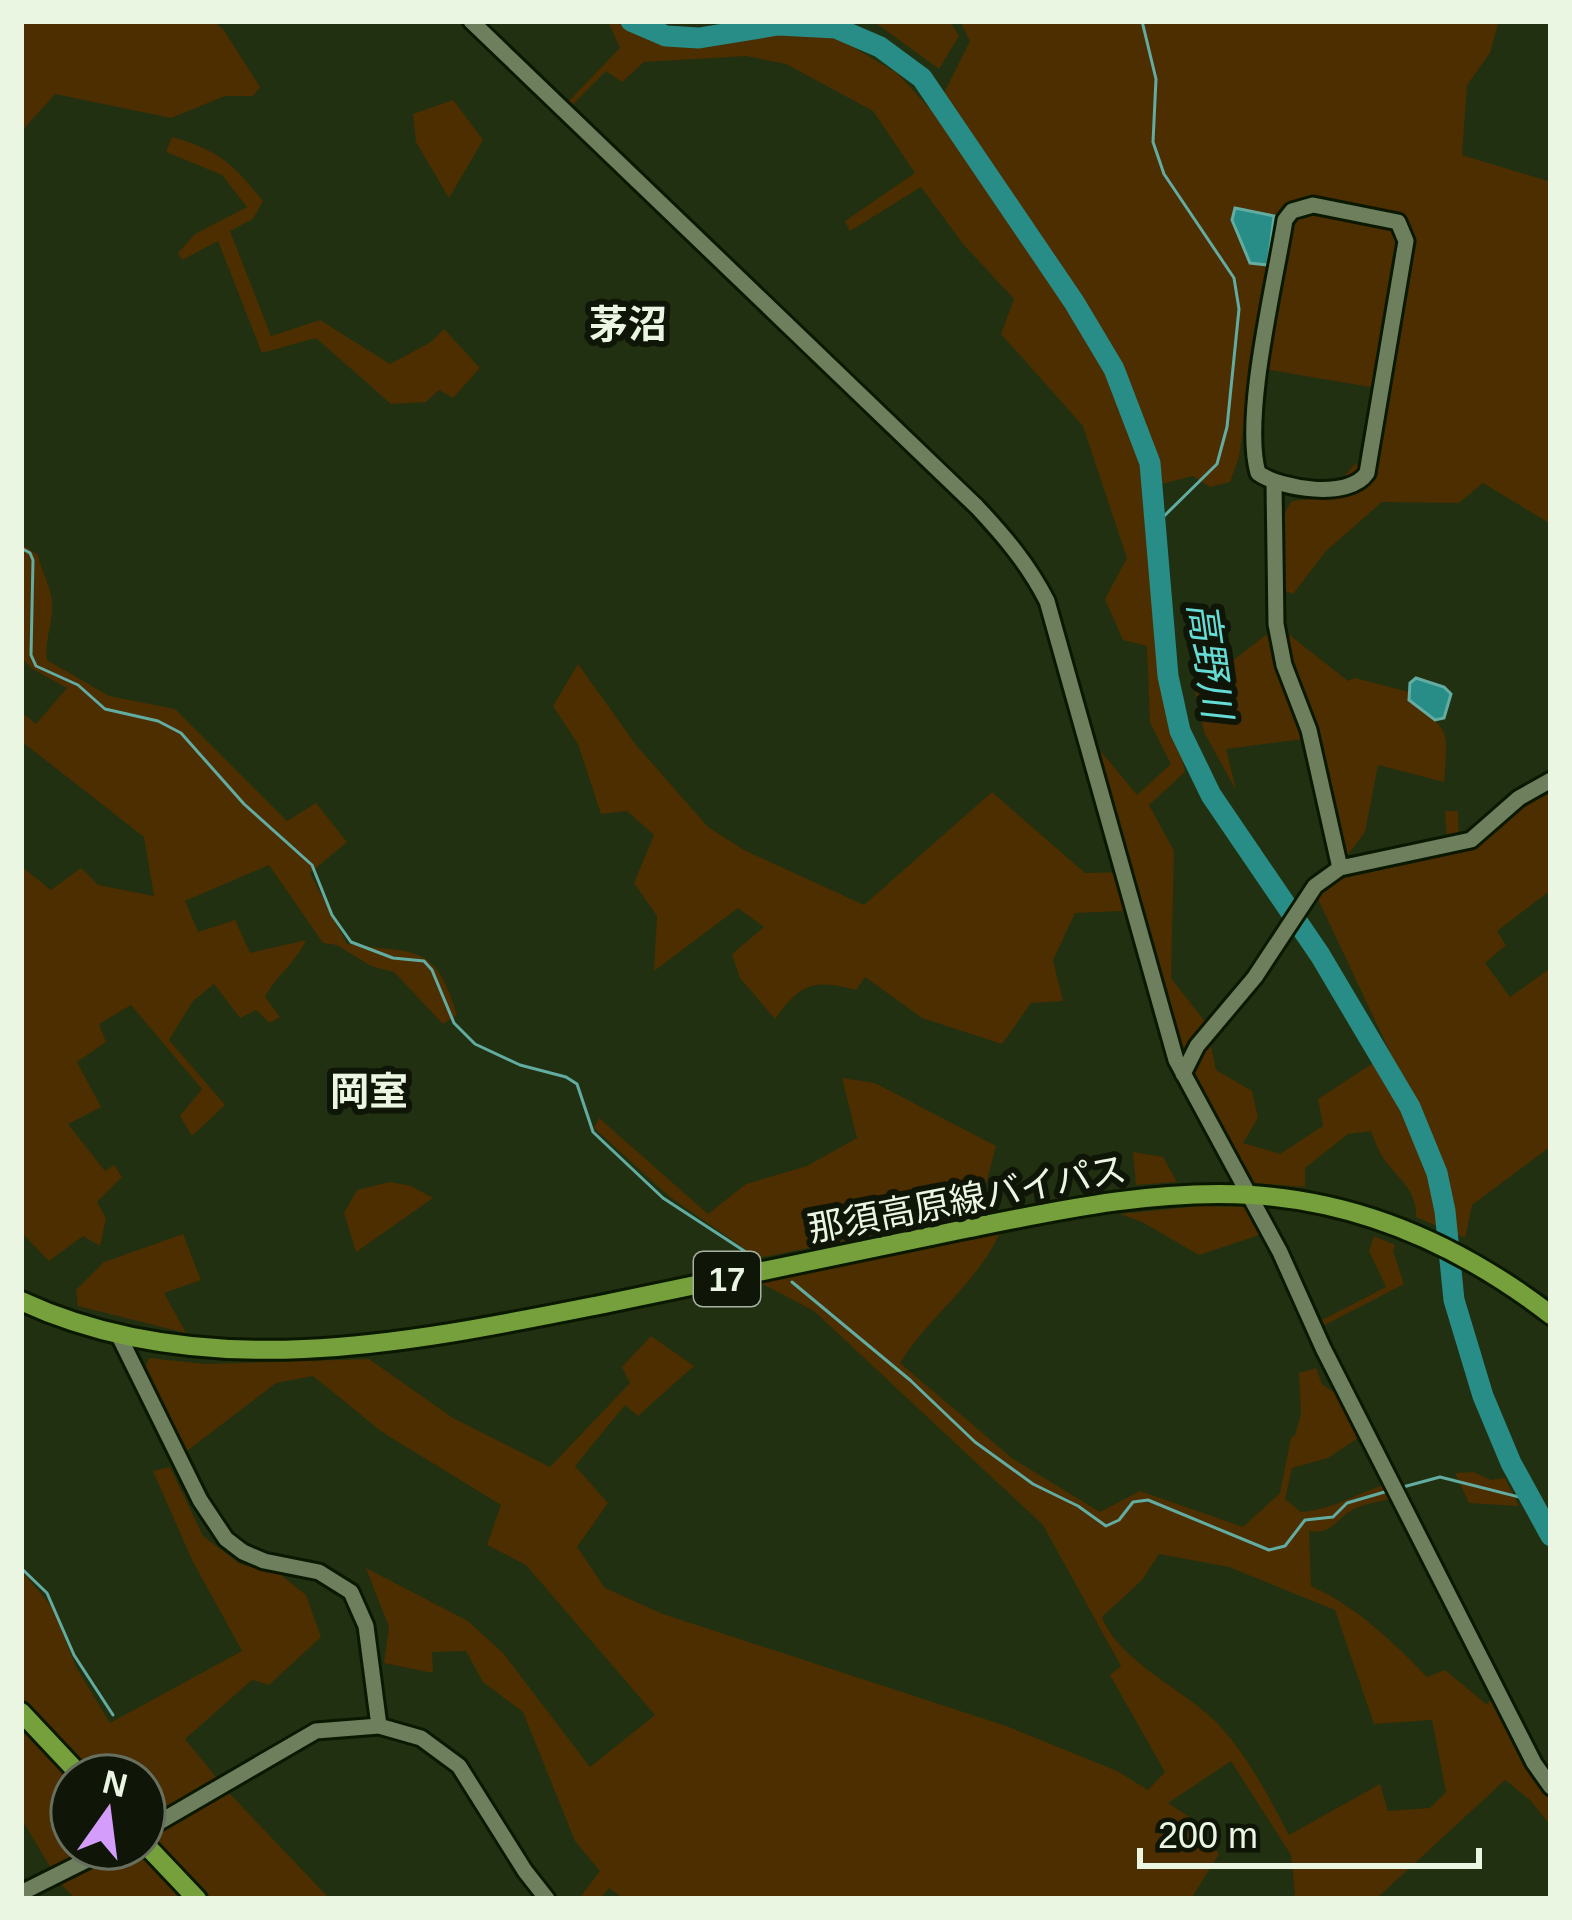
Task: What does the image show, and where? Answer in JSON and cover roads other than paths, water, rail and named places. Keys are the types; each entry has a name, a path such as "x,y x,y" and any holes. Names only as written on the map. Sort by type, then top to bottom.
{"main road":[{"name":"那須高原線バイパス","path":"21,1301 118,1334 244,1349 386,1343 506,1324 1105,1203 1249,1195 1337,1210 1432,1239 1551,1315"},
{"path":"21,1712 58,1752"},
{"path":"168,1868 197,1899"}],"street":[{"path":"471,21 976,507 1034,575 1047,601 1164,1023 1183,1073 1534,1763 1551,1787"},
{"path":"1313,205 1398,222 1406,241 1367,473 1348,490 1274,484 1258,473 1252,441 1285,220 1292,211 1313,205"},
{"path":"1274,484 1276,624 1284,665 1309,730 1340,868"},
{"path":"1183,1073 1197,1046 1255,977 1316,886 1340,868 1464,843 1519,797 1551,780"},
{"path":"118,1334 200,1500 226,1539 264,1561 319,1572 351,1592 366,1626 379,1726"},
{"path":"168,1817 316,1732 379,1726 422,1738 459,1766 547,1899"},
{"path":"21,1893 63,1872"}],"water":[{"path":"1235,208 1274,216 1268,265 1250,263 1232,220"},
{"path":"1416,678 1451,694 1444,718 1435,720 1409,700 1410,683"}],"waterway":[{"name":"高野川","path":"631,21 666,36 699,38 778,25 836,28 880,47 922,78 1074,302 1114,369 1150,463 1168,676 1180,731 1211,795 1320,955 1410,1107 1437,1173 1454,1300 1483,1396 1511,1463 1551,1536"},
{"path":"1142,21 1156,79 1153,142 1164,174 1234,278 1239,309 1227,427 1217,464 1157,523"},
{"path":"21,548 33,560 31,655 36,666 78,685 105,709 158,721 181,733 244,804 312,865 332,915 351,942 393,958 424,961 454,1023 475,1044 577,1084 593,1132 663,1198 752,1256"},
{"path":"792,1282 910,1380 975,1442 1033,1484 1106,1526 1119,1520 1133,1502 1148,1500 1269,1550 1285,1546 1305,1520 1333,1517 1347,1503 1388,1491"},
{"path":"1403,1487 1440,1477 1531,1500"},
{"path":"21,1568 47,1593 74,1655 113,1715"}],"district":[{"name":"茅沼","path":"628,324"},
{"name":"岡室","path":"369,1091"}]}
